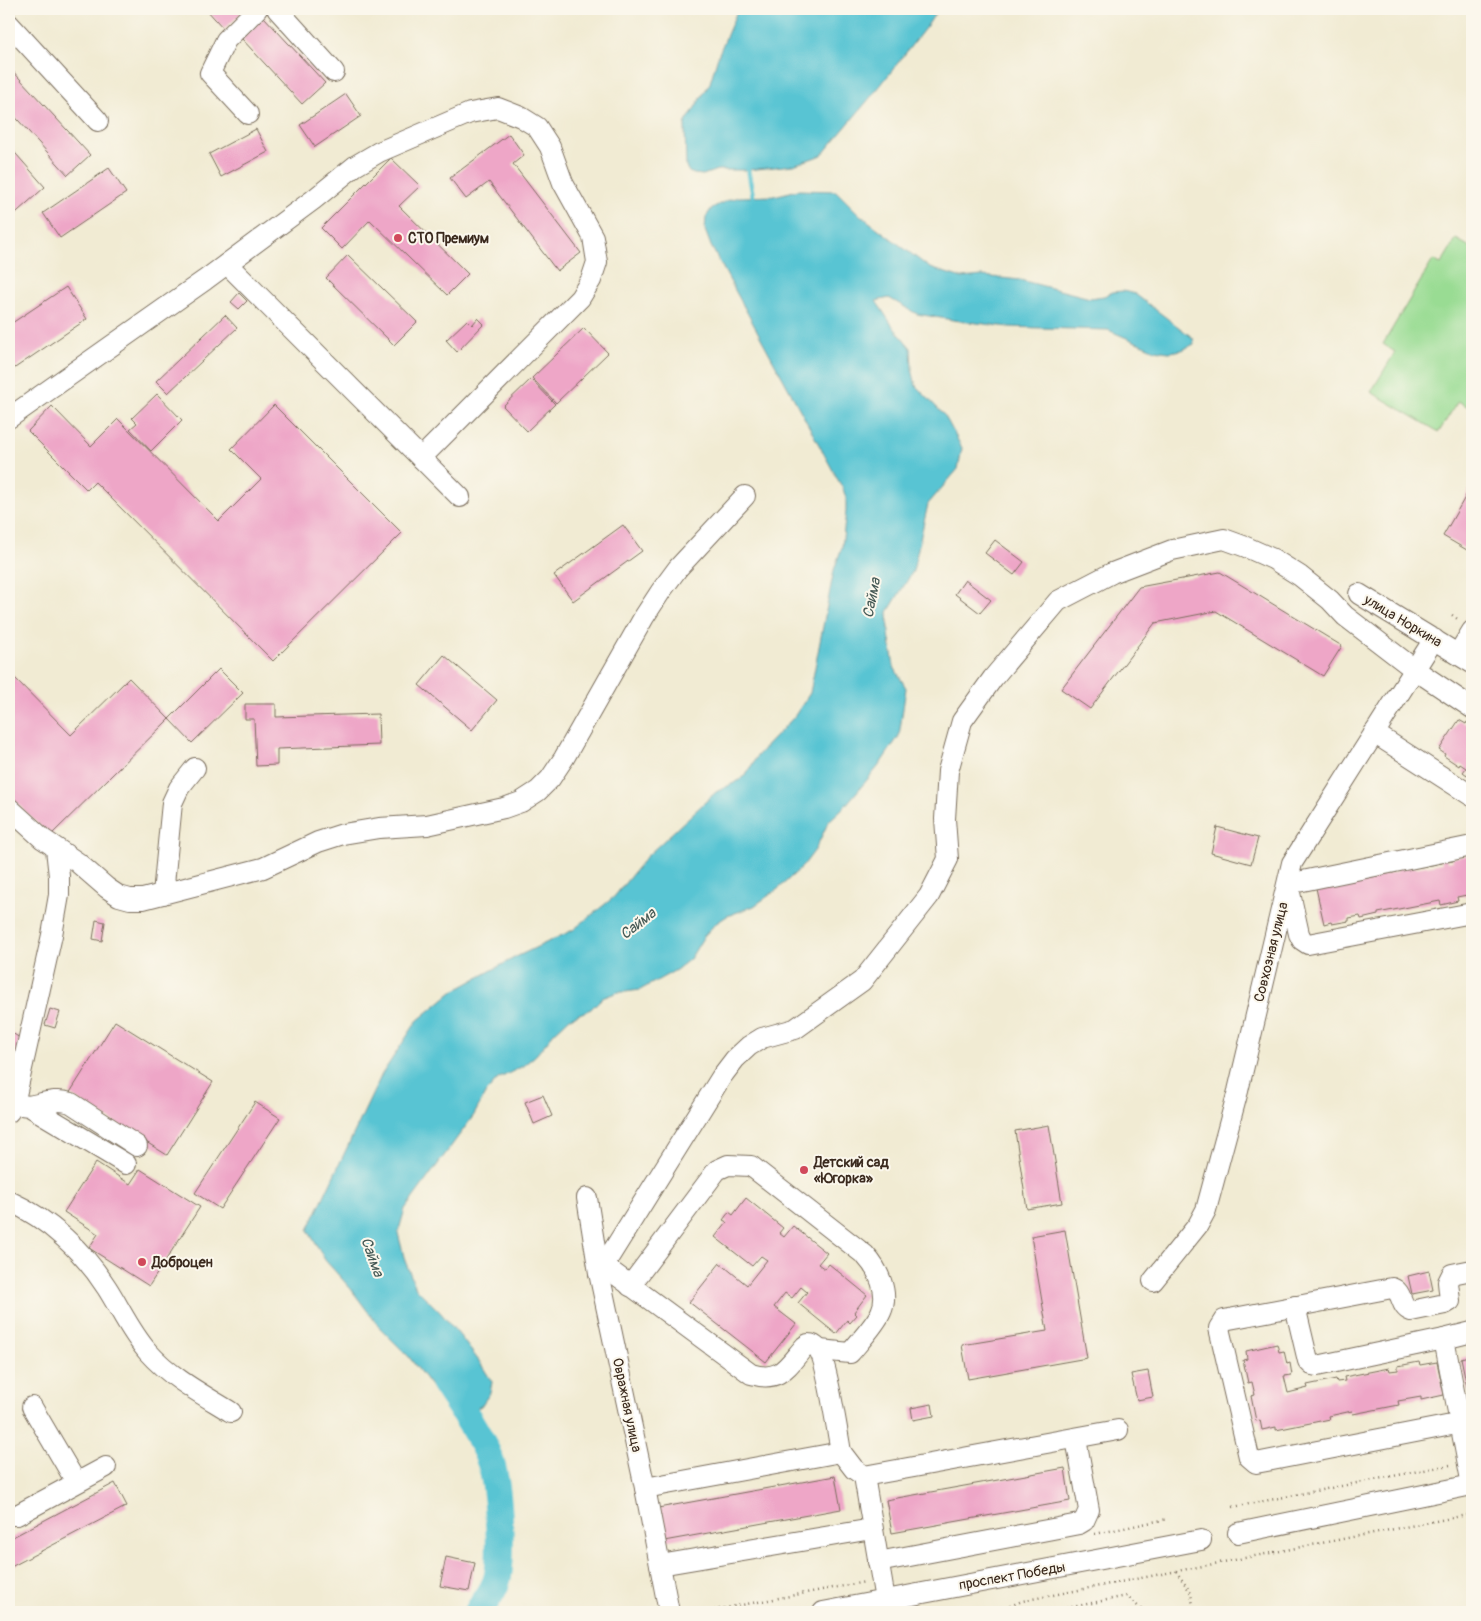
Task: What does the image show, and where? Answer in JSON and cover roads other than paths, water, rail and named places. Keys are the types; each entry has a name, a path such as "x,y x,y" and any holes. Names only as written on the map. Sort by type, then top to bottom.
{"street":[{"path":"248,114 210,73 226,40 256,9"},
{"path":"277,9 334,72"},
{"path":"9,24 98,121"},
{"path":"9,418 228,264 355,166 379,152 470,113 498,108 520,116 537,127 550,147 563,183 593,237 597,262 591,280 580,298 421,458"},
{"path":"228,264 460,497"},
{"path":"9,808 42,839 77,862 107,888 119,896 130,899 143,899 263,868 318,842 343,834 379,828 426,825 504,808 521,802 538,791 550,779 564,758 644,617 678,568 745,496"},
{"path":"850,1353 820,1350 813,1344 808,1344 785,1370 774,1376 761,1377 750,1374 630,1286 601,1269 722,1076 735,1059 749,1046 762,1038 795,1029 862,980 929,896 948,859 945,819 948,771 962,721 993,678 1058,602 1112,573 1172,550 1224,539 1273,559 1300,576 1330,600 1345,616 1414,669 1472,708"},
{"name":"улица Норкина","path":"1359,594 1465,659"},
{"path":"1465,659 1472,631"},
{"name":"Совхозная улица","path":"1153,1281 1198,1226 1206,1210 1238,1091 1292,863 1434,640"},
{"path":"1374,733 1472,796"},
{"path":"163,894 172,803 179,788 195,768"},
{"path":"1472,846 1288,884 1298,934 1308,944 1472,913"},
{"path":"17,1107 15,1065 52,935 59,876 56,849"},
{"path":"17,1107 51,1101 65,1101 137,1146"},
{"path":"17,1107 126,1164"},
{"path":"630,1286 717,1170 728,1165 751,1166 864,1255 875,1268 882,1286 883,1305 881,1313 828,1383"},
{"name":"Овражная улица","path":"586,1198 669,1612"},
{"path":"9,1201 42,1220 70,1244 88,1263 106,1287 138,1339 160,1364 175,1377 232,1412"},
{"path":"1466,1422 1256,1463 1249,1457 1218,1328 1224,1320 1392,1288 1399,1292 1405,1308 1411,1311 1445,1304 1450,1301 1450,1278 1452,1274 1472,1270"},
{"path":"1295,1306 1308,1361 1312,1365 1317,1366 1472,1332"},
{"path":"1238,1533 1472,1485 1468,1461 1466,1422 1444,1339"},
{"path":"820,1350 841,1452 854,1469 864,1476 1118,1430"},
{"path":"32,1406 76,1482"},
{"path":"878,1562 1084,1522 1089,1510 1076,1439"},
{"path":"645,1488 841,1452"},
{"path":"9,1515 17,1515 106,1467"},
{"path":"864,1476 878,1562 894,1603"},
{"path":"660,1565 872,1530"},
{"name":"проспект Победы","path":"823,1612 894,1603 1201,1540"}],"water":[{"path":"738,9 938,9 880,86 822,155 793,165 748,170 717,170 703,175 694,174 689,172 686,167 685,124 710,83 718,56"},
{"path":"798,190 836,191 860,215 930,268 962,278 982,276 1020,280 1090,298 1123,291 1135,294 1193,338 1194,344 1182,350 1169,352 1155,350 1108,330 1009,327 953,320 917,314 889,298 876,301 894,328 911,348 912,369 916,386 945,416 962,448 958,469 928,504 913,571 888,612 894,667 906,688 899,736 878,767 844,807 829,821 815,850 803,866 778,889 754,906 727,916 715,924 704,936 690,959 676,970 640,990 618,992 602,998 591,1009 570,1018 554,1033 536,1055 523,1066 498,1079 486,1092 474,1115 405,1209 398,1233 405,1261 416,1288 460,1336 492,1382 490,1393 481,1406 464,1414 455,1412 443,1402 409,1357 380,1328 351,1289 325,1260 308,1230 382,1074 417,1021 452,992 516,957 573,930 614,897 646,857 716,792 740,780 749,770 757,756 794,717 810,693 834,570 842,547 846,498 843,489 711,246 705,230 706,217 712,208 728,200 739,197 774,196"}],"waterway":[{"path":"748,170 753,196"},
{"name":"Сайма","path":"444,1382 480,1438 489,1458 495,1482 500,1533 498,1575 493,1590 478,1612"}],"place":[{"name":"СТО Премиум","path":"398,238"},
{"name":"Детский сад «Югорка»","path":"804,1170"},
{"name":"Доброцен","path":"142,1262"}]}
